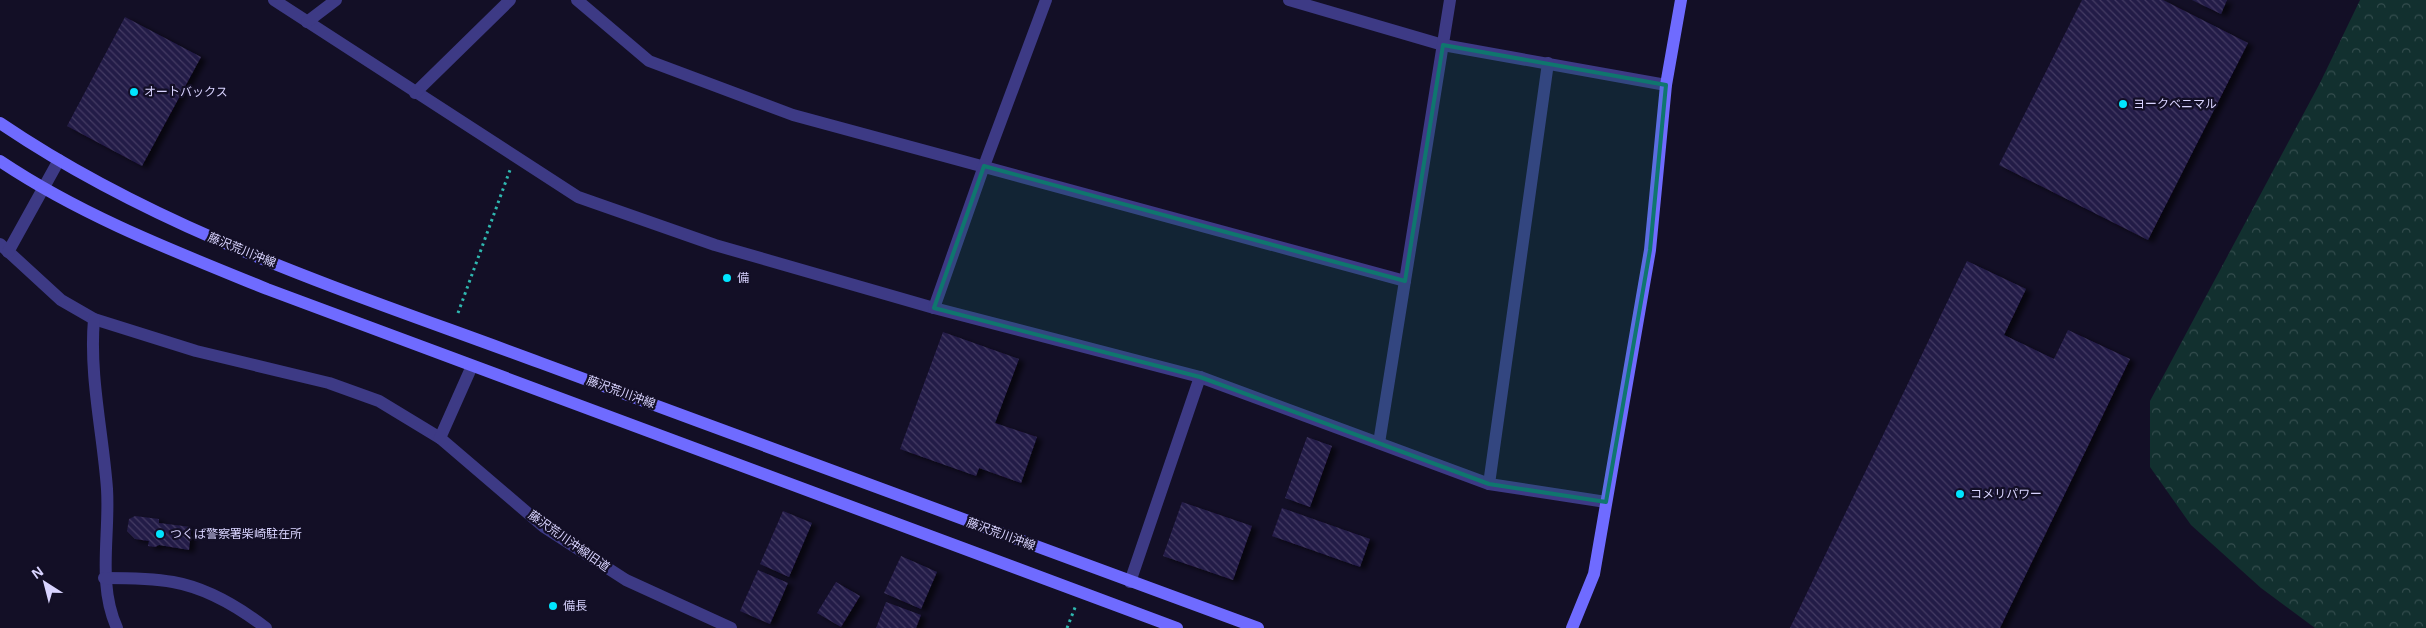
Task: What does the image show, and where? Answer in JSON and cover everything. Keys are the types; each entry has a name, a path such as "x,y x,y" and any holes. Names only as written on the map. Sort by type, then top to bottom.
{"main road":[{"path":"1572,628 1594,574 1650,250 1666,86 1681,0"},
{"name":"藤沢荒川沖線","path":"0,123 59,160 112,189 215,240 439,326 1258,628"},
{"name":"藤沢荒川沖線","path":"0,160 44,187 97,215 175,252 267,289 1177,628"}],"street":[{"path":"274,0 515,157 587,200 715,244 934,308 1200,377 1490,484 1606,502"},
{"path":"308,22 336,0"},
{"path":"415,93 510,0"},
{"path":"577,0 648,61 793,115 1405,281"},
{"path":"934,308 984,166 1046,0"},
{"path":"1289,0 1443,46 1548,63 1666,86"},
{"path":"1379,443 1450,0"},
{"path":"1490,484 1548,63"},
{"path":"4,248 44,187 59,160"},
{"name":"藤沢荒川沖線旧道","path":"4,248 62,300 94,319 196,351 329,384 379,401 440,438 544,527 626,580 731,628"},
{"path":"94,319 91,351 107,490 104,578 117,628"},
{"path":"440,438 472,366"},
{"path":"1130,582 1200,377"},
{"path":"104,578 175,582 206,593 243,611 266,628"}],"path":[{"path":"458,313 515,157"},
{"path":"1067,628 1081,592"}],"highlighted area":[{"path":"1443,45 1666,85 1650,250 1606,502 1489,484 1200,377 934,308 984,166 1405,281"}],"green space":[{"path":"2360,0 2426,0 2426,628 2315,628 2261,588 2191,525 2150,467 2150,401 2320,83"}],"building":[{"name":"ヨークベニマル","path":"2082,0 2163,0 2248,43 2148,240 1999,165"},
{"path":"2192,0 2227,0 2221,14"},
{"name":"オートバックス","path":"125,17 201,57 142,166 67,126"},
{"name":"コメリパワー","path":"1967,261 2026,289 2004,335 2054,359 2068,330 2130,359 2000,628 1790,628"},
{"path":"943,332 1019,359 995,423 1037,437 1021,483 979,468 976,476 900,449"},
{"path":"1307,437 1332,446 1310,507 1285,498"},
{"path":"1182,502 1252,526 1233,580 1163,556"},
{"path":"1282,508 1370,539 1360,567 1272,536"},
{"path":"783,511 812,523 789,577 760,564"},
{"name":"つくば警察署柴崎駐在所","path":"135,516 159,519 159,523 191,527 189,550 159,545 155,547 148,546 149,541 135,539 127,531 129,519"},
{"path":"901,556 937,572 921,609 884,593"},
{"path":"758,570 788,583 770,624 740,611"},
{"path":"836,582 860,596 841,627 817,613"},
{"path":"886,602 921,615 916,628 876,628"}],"place":[{"name":"オートバックス","path":"134,92"},
{"name":"ヨークベニマル","path":"2123,104"},
{"name":"備","path":"727,278"},
{"name":"コメリパワー","path":"1960,494"},
{"name":"つくば警察署柴崎駐在所","path":"160,534"},
{"name":"備長","path":"553,606"}]}
